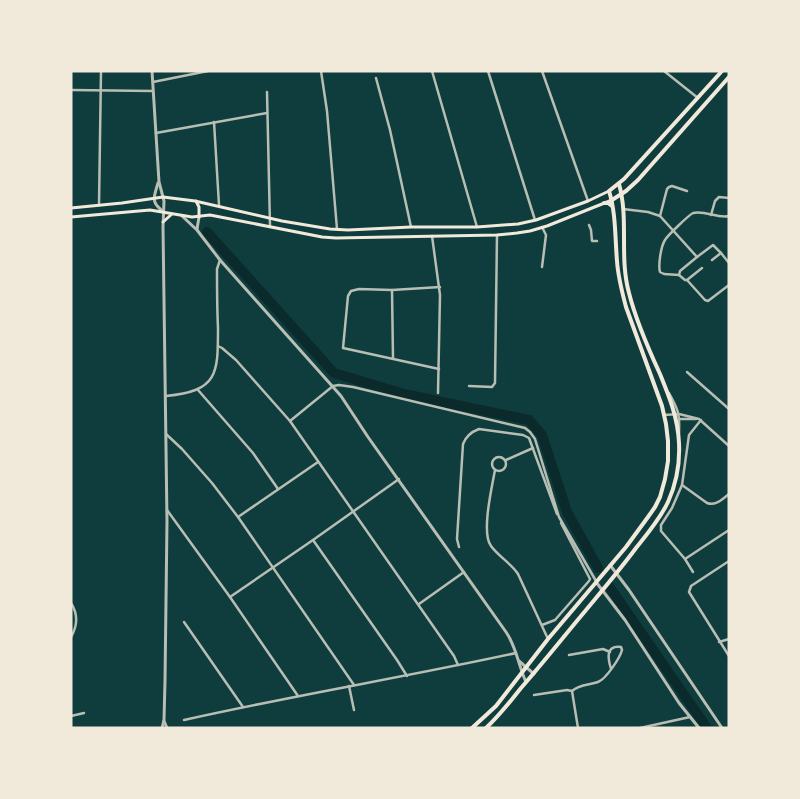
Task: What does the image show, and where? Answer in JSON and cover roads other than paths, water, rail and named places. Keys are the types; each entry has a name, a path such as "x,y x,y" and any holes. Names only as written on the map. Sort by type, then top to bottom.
{"main road":[{"path":"71,208 163,197 196,200 270,218 337,229 477,227 518,224 536,220 588,200 609,191 619,184 722,71"},
{"path":"71,217 144,210 192,217 210,215 328,238 497,235 530,231 604,204 622,194 638,180 729,77"},
{"path":"486,728 534,674 654,525 669,500 675,482 679,442 677,414 664,386 629,293 624,264 623,208 619,184"},
{"path":"472,728 496,706 521,672 626,547 655,507 665,479 668,461 666,424 662,406 622,293 617,264 612,200 609,191"},
{"path":"196,200 199,209 198,217"},
{"path":"604,204 610,204 613,208"},
{"path":"163,222 172,214"},
{"path":"299,232 300,224"}],"street":[{"path":"99,205 101,71"},
{"path":"152,71 159,182 164,212 167,568 164,720 162,728"},
{"path":"153,82 208,71"},
{"path":"321,71 327,111 337,229"},
{"path":"432,71 477,227"},
{"path":"488,71 536,220"},
{"path":"542,71 588,200"},
{"path":"664,71 698,98"},
{"path":"376,78 411,227"},
{"path":"71,90 153,91"},
{"path":"267,92 270,226"},
{"path":"156,133 267,113"},
{"path":"214,122 219,205"},
{"path":"159,182 154,197 157,207 164,212"},
{"path":"660,216 669,187 688,190"},
{"path":"711,215 716,198 729,198"},
{"path":"623,208 660,216 697,257"},
{"path":"679,274 664,274 660,272 659,267 665,240 691,214 729,216"},
{"path":"182,216 333,386 506,632 513,643 521,672 526,682"},
{"path":"196,230 198,217"},
{"path":"589,225 592,230 592,241 597,241"},
{"path":"542,227 546,236 542,267"},
{"path":"469,386 492,387 495,383 497,235"},
{"path":"432,236 440,287 438,393"},
{"path":"679,274 680,271 713,245 729,263"},
{"path":"712,260 721,253"},
{"path":"166,396 198,390 214,373 217,363 218,346 217,269 220,260"},
{"path":"687,280 702,268"},
{"path":"679,274 708,301 729,285"},
{"path":"439,369 343,348 348,296 351,291 440,287"},
{"path":"392,290 393,358"},
{"path":"218,346 236,360 290,421 454,656 458,665"},
{"path":"687,372 729,409"},
{"path":"290,421 333,386 339,385 518,426 530,432 535,439 544,463 560,517 596,582 625,620 679,703 698,728"},
{"path":"198,390 252,453 278,489"},
{"path":"677,414 680,419 679,442"},
{"path":"664,415 677,414 700,420 729,446"},
{"path":"680,419 700,420"},
{"path":"693,572 660,528 678,497 682,484 689,435 700,420"},
{"path":"459,547 457,539 464,444 468,436 472,431 479,429 524,435 529,438 559,519 590,579 555,620 542,625"},
{"path":"166,434 212,483 238,517 354,685"},
{"path":"506,460 533,448"},
{"path":"506,460 500,456 494,458 492,464 495,470 489,501 488,541 516,570 548,639"},
{"path":"495,470 499,471 506,468 506,460"},
{"path":"238,517 318,462"},
{"path":"230,597 399,479"},
{"path":"682,484 706,503 710,504 718,503 729,494"},
{"path":"167,510 298,696"},
{"path":"684,559 729,530"},
{"path":"314,540 407,676"},
{"path":"729,561 691,586 690,590 690,594 729,656"},
{"path":"610,565 617,572 722,728"},
{"path":"418,604 464,572"},
{"path":"71,603 77,618 76,627 71,637"},
{"path":"184,622 243,707"},
{"path":"720,642 729,639"},
{"path":"534,696 567,690 572,691 576,688 598,682 606,676 621,654 622,650 620,647 613,648 610,652 608,659 611,668"},
{"path":"569,655 603,649 610,652"},
{"path":"184,720 516,653"},
{"path":"519,660 534,674"},
{"path":"348,686 354,710"},
{"path":"572,691 578,728"},
{"path":"71,716 84,713"},
{"path":"643,727 691,717"},
{"path":"164,720 167,728"}],"waterway":[{"path":"207,232 334,373 404,394 529,420 542,435 567,512 598,568"},
{"path":"609,586 707,728"}]}
